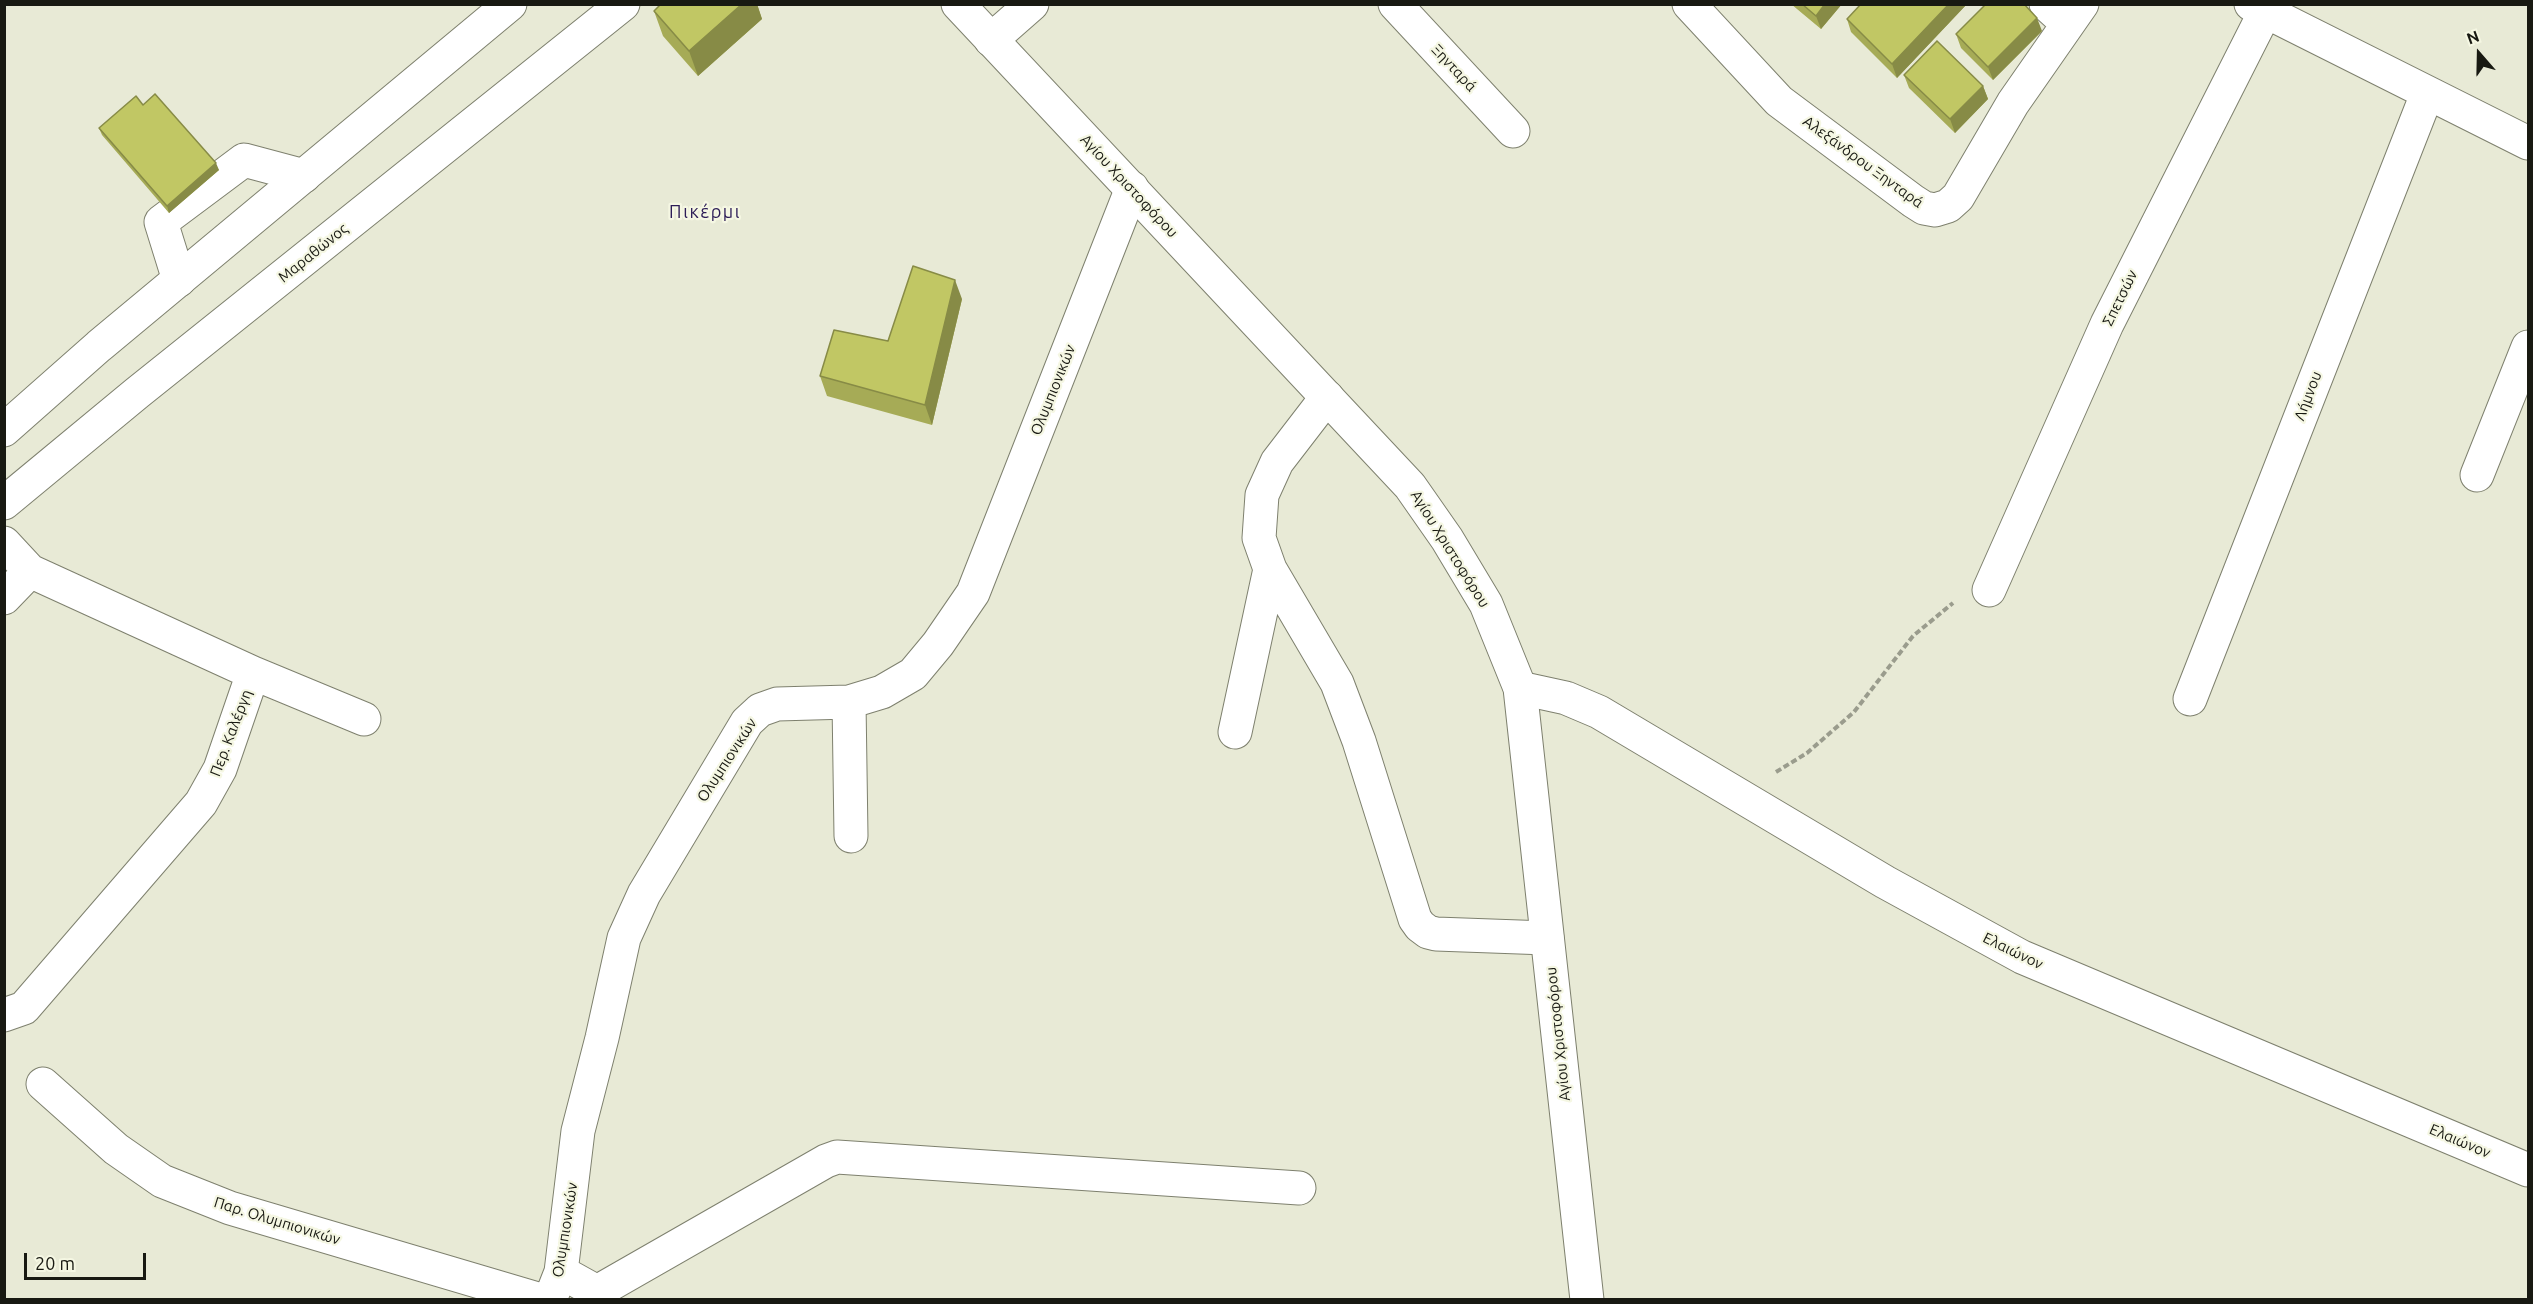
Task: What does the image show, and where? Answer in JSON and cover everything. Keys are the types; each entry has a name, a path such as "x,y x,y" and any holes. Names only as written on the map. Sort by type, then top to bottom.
{"street":[{"path":"4,430 99,346 510,4"},
{"name":"Μαραθώνος","path":"4,503 137,393 623,4"},
{"name":"Αγίου Χριστοφόρου","path":"958,4 1410,486 1447,539 1486,604 1520,688 1587,1299"},
{"path":"991,40 1032,4"},
{"name":"Ξηνταρά","path":"1395,4 1513,131"},
{"name":"Αλεξάνδρου Ξηνταρά","path":"1689,4 1779,100 1913,201 1924,208 1935,210 1948,206 1958,197 2065,11"},
{"name":"Σπετσών","path":"1989,590 2107,324 2258,8 2529,143"},
{"name":"Λήμνου","path":"2190,699 2427,94"},
{"path":"179,280 161,222 244,160 304,176"},
{"name":"Ολυμπιονικών","path":"555,1286 578,1131 624,938 644,894 747,722 760,710 777,704 849,702 882,692 913,674 938,644 973,593 1132,188"},
{"path":"2477,475 2529,347"},
{"path":"1328,397 1277,462 1262,495 1259,538 1270,569 1337,683 1359,741 1415,919 1420,926 1428,932 1437,934 1547,938"},
{"name":"Περ. Καλέργη","path":"4,543 30,571 253,673 220,769 201,803 14,1011"},
{"path":"1235,732 1270,569"},
{"path":"4,598 30,571"},
{"path":"253,673 364,719"},
{"name":"Ελαιώνον","path":"1520,688 1566,698 1599,712 1885,882 2022,957 2529,1170"},
{"path":"849,702 851,836"},
{"name":"Παρ. Ολυμπιονικών","path":"42,1084 116,1149 162,1181 230,1208 541,1299"},
{"path":"555,1286 597,1292 826,1161 837,1157 1299,1188"}],"path":[{"path":"1737,796 1807,753 1854,712 1913,636 1962,596 1989,590"}],"building":[{"path":"661,4 742,4 689,51 654,11"},
{"path":"1802,4 1825,4 1816,16"},
{"path":"1861,4 1949,4 1892,64 1847,19"},
{"path":"1986,4 2024,4 2037,18 1988,67 1956,34"},
{"path":"1937,41 1983,86 1950,119 1904,75"},
{"path":"155,94 216,163 167,206 99,128 136,96 143,105"},
{"path":"913,266 955,280 925,405 820,376 834,330 888,341"}],"district":[{"name":"Πικέρμι","path":"705,212"}]}
